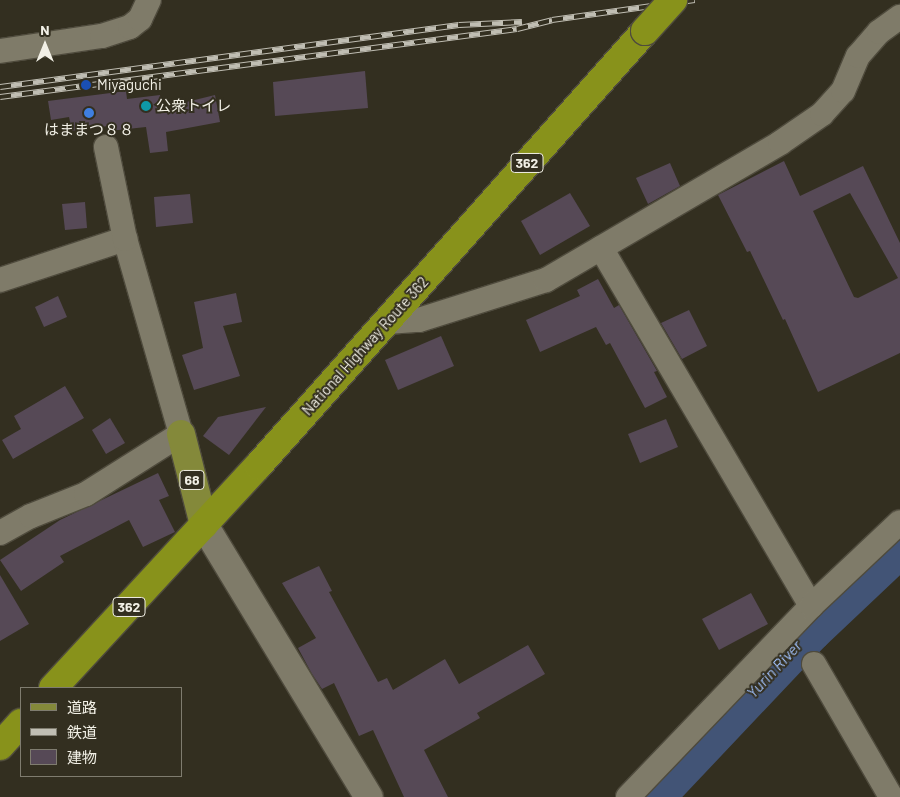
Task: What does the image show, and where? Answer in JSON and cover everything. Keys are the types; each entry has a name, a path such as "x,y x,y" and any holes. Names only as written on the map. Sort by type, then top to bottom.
{"highway":[{"name":"National Highway Route 362","path":"55,687 387,322 673,0"},
{"path":"0,746 20,724"}],"main road":[{"name":"68","path":"181,434 204,525"}],"street":[{"path":"0,51 102,36 130,28 140,19 149,0"},
{"path":"387,322 419,320 498,297 546,280 780,143 822,114 843,91 858,56 879,32 900,17"},
{"path":"0,533 31,516 86,494 181,434 126,239 106,147"},
{"path":"0,280 126,239"},
{"path":"601,248 811,606"},
{"path":"628,797 811,606 900,522"},
{"path":"204,525 369,797"},
{"path":"814,664 891,797"}],"building":[{"path":"365,71 368,108 275,116 273,82"},
{"path":"126,91 127,99 160,95 162,108 215,95 220,122 166,132 168,151 150,153 146,127 109,131 108,126 72,131 69,117 51,120 48,101"},
{"path":"784,161 800,196 863,166 900,243 900,353 818,392 785,319 783,320 750,251 747,252 718,195","holes":["850,193 898,278 858,298 854,297 813,211"]},
{"path":"670,163 680,186 648,204 636,178"},
{"path":"570,193 590,226 540,255 521,221"},
{"path":"190,194 193,223 156,227 154,197"},
{"path":"85,202 87,228 65,230 62,204"},
{"path":"598,279 614,308 619,305 657,371 654,372 667,397 645,408 610,343 606,345 596,327 540,352 526,320 580,296 577,290"},
{"path":"236,293 242,322 223,326 240,376 194,390 182,355 203,348 194,302"},
{"path":"58,296 67,317 44,327 35,307"},
{"path":"689,310 707,346 682,359 661,323"},
{"path":"441,336 454,366 398,390 385,360"},
{"path":"65,386 84,418 13,459 2,440 21,429 14,416"},
{"path":"266,407 229,455 203,436 218,417"},
{"path":"110,418 125,443 106,454 92,430"},
{"path":"666,419 678,447 640,463 628,434"},
{"path":"158,473 169,496 159,500 175,532 143,547 129,520 60,556 64,562 21,591 0,560 60,520"},
{"path":"319,566 332,591 329,592 378,682 387,678 393,690 445,659 459,684 528,645 545,674 477,713 480,718 424,750 448,797 404,797 373,730 359,736 334,683 322,689 312,674 298,648 316,638 282,583"},
{"path":"0,575 29,624 0,641"},
{"path":"751,593 768,624 719,650 702,619"}],"waterway":[{"name":"Yurin River","path":"652,797 810,630 900,545"}],"railway":[{"path":"0,97 517,29 552,20 695,0"},
{"path":"0,87 459,25 522,22"}],"place":[{"name":"Miyaguchi","path":"86,85"},
{"name":"公衆トイレ","path":"146,106"},
{"name":"はままつ８８","path":"89,113"}]}
